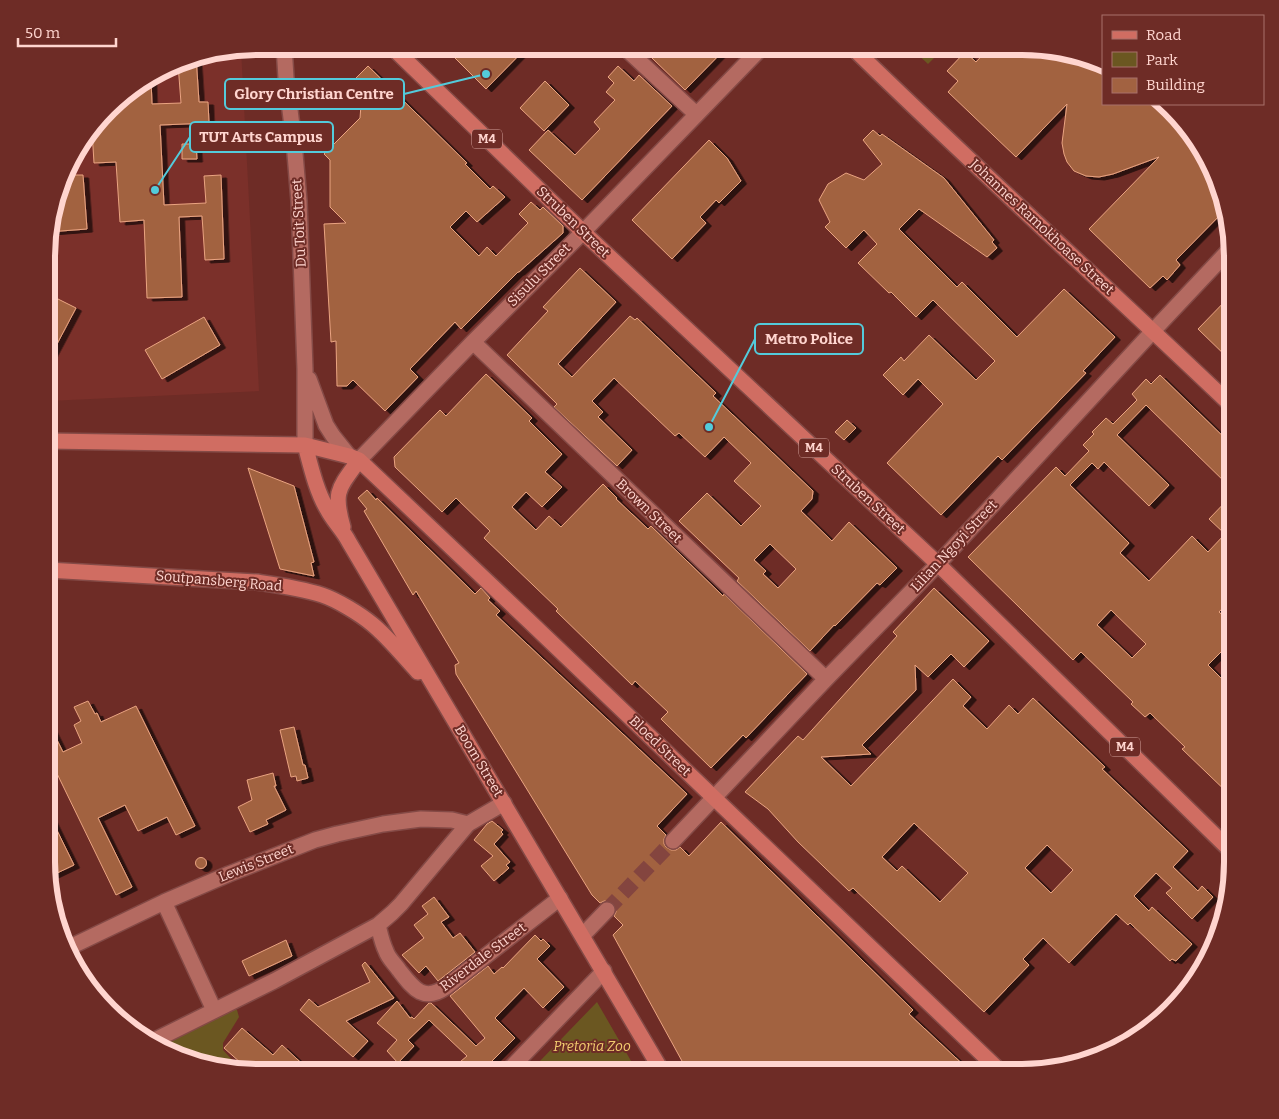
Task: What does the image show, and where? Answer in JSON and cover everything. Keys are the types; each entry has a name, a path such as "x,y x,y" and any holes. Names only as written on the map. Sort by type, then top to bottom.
{"main road":[{"name":"Struben Street","path":"400,55 583,232 938,564 1224,844"},
{"name":"Johannes Ramokhoase Street","path":"860,55 1073,258 1224,398"},
{"path":"55,441 305,445"},
{"name":"Bloed Street","path":"305,445 354,458 542,634 993,1064"},
{"name":"Boom Street","path":"305,445 316,484 325,507 345,534 659,1064"},
{"path":"345,534 338,506 338,494 354,458"},
{"name":"Soutpansberg Road","path":"55,570 257,582 281,585 322,595 351,610 372,624 394,645 441,698"}],"street":[{"name":"Du Toit Street","path":"277,55 286,78"},
{"name":"Du Toit Street","path":"285,55 299,201 305,369 305,445"},
{"path":"633,55 696,114"},
{"name":"Sisulu Street","path":"354,458 583,232 753,55"},
{"name":"Lilian Ngoyi Street","path":"673,841 938,564 1224,256"},
{"name":"Brown Street","path":"473,342 826,679"},
{"name":"Du Toit Street","path":"305,369 326,425 333,436 354,458"},
{"path":"158,1038 378,925 401,904 468,824 504,803"},
{"name":"Lewis Street","path":"73,946 164,902 315,840 383,824 421,819 452,820 468,824"},
{"name":"Riverdale Street","path":"378,925 386,952 412,987 422,992 434,993 446,987 560,898"},
{"path":"164,902 214,1010"},
{"path":"583,935 607,910"},
{"path":"515,1064 604,971"}],"shaded area":[{"path":"241,55 259,391 55,401 55,244 62,205 70,180 82,156 114,114 156,82 192,66 217,59"}],"green space":[{"path":"918,55 937,55 928,64"},
{"name":"Pretoria Zoo","path":"597,1002 633,1064 543,1064 540,1061"},
{"path":"228,1010 237,1010 239,1017 223,1043 223,1050 235,1063 205,1057 180,1049 165,1042"}],"building":[{"path":"452,55 519,55 486,89"},
{"path":"655,55 719,55 685,90 652,58"},
{"path":"962,55 968,55 976,62 983,55 1035,55 1062,59 1087,66 1102,72 1102,105 1155,105 1174,124 1197,156 1209,180 1220,215 1176,260 1180,265 1167,280 1163,276 1150,288 1089,229 1159,157 1113,174 1099,177 1086,176 1074,171 1067,162 1062,143 1067,104 1016,157 948,92 958,81 947,71"},
{"path":"197,65 199,102 208,102 209,123 160,125 164,205 206,203 204,176 221,175 224,259 205,260 202,216 179,217 182,297 147,298 144,220 120,222 116,162 94,163 93,140 114,114 151,85 152,104 181,103 179,71"},
{"path":"368,66 467,163 465,164 490,189 493,186 505,197 477,222 466,211 450,227 479,256 487,247 496,256 528,223 519,214 531,202 540,210 543,207 563,226 563,233 518,272 461,329 455,322 410,369 418,377 385,411 353,380 347,386 337,386 336,341 331,342 324,224 346,223 330,207 330,160 324,154 360,118 361,105 345,89"},
{"path":"618,66 634,81 639,75 672,106 582,200 529,150 548,130 575,155 600,129 594,122 615,100 606,92 614,83 608,77"},
{"path":"545,81 569,105 544,131 520,108"},
{"path":"873,130 880,136 882,134 944,178 994,240 992,242 997,248 987,257 919,209 899,229 957,287 962,282 1017,337 1064,289 1115,337 1083,371 1086,373 1002,460 998,456 941,515 887,463 943,404 918,379 903,395 883,375 901,357 904,361 929,335 976,380 995,361 933,300 916,317 858,263 877,244 864,230 846,248 825,227 830,222 819,200 828,184 846,173 864,180 882,164 863,140"},
{"path":"709,140 727,158 741,181 719,203 716,200 700,217 706,223 672,259 632,220"},
{"path":"182,144 196,144 197,159 182,159"},
{"path":"72,175 83,175 87,229 57,231 62,205"},
{"path":"580,268 616,302 558,364 572,377 630,316 635,320 637,318 716,393 713,396 813,491 812,499 801,511 832,541 849,522 897,568 880,585 877,583 810,651 737,581 739,578 679,521 707,493 741,526 761,506 734,481 751,463 724,437 705,457 679,433 675,436 614,378 592,401 603,412 598,417 632,450 617,466 554,407 557,404 507,355 548,311 543,307","holes":["770,544 796,569 778,588 763,574 766,571 754,560"]},
{"path":"55,298 76,308 55,348"},
{"path":"1224,302 1224,354 1198,329"},
{"path":"204,317 220,345 162,379 145,350"},
{"path":"486,374 532,418 529,421 562,454 545,472 562,487 542,507 526,492 512,507 536,530 549,516 561,527 603,484 648,529 651,526 807,674 746,738 743,735 711,768 661,719 668,712 635,681 632,685 556,611 558,609 484,538 490,531 456,498 442,512 395,467 394,457 440,410 446,416"},
{"path":"1160,375 1224,437 1224,481 1146,405 1117,435 1169,485 1149,506 1104,462 1098,469 1092,463 1070,485 1129,543 1120,553 1149,581 1192,536 1208,552 1224,535 1224,564 1222,566 1224,568 1224,607 1219,612 1224,617 1224,649 1208,665 1222,679 1224,677 1224,789 1182,749 1185,747 1150,713 1145,717 1131,704 1133,702 1081,652 1073,660 968,557 1056,467 1065,476 1089,451 1083,445 1094,434 1092,432 1106,418 1113,424 1137,400 1132,394 1146,379 1151,384","holes":["1111,610 1146,644 1132,658 1097,625"]},
{"path":"847,420 856,428 844,440 835,432"},
{"path":"248,468 294,486 314,562 311,563 314,576 280,569"},
{"path":"367,490 475,594 481,588 490,598 488,600 500,611 496,615 687,794 657,826 666,835 664,844 666,847 676,850 680,847 689,856 721,822 913,1010 909,1014 962,1064 684,1064 613,935 623,925 614,916 616,907 609,901 600,903 592,895 456,674 455,665 459,663 416,591 413,595 364,511 367,509 358,498"},
{"path":"1224,503 1224,533 1209,519"},
{"path":"934,588 989,641 964,667 951,654 928,677 915,665 916,690 862,745 871,754 821,757 851,786 953,679 971,697 963,706 987,729 1009,705 1018,714 1033,698 1105,767 1102,769 1188,851 1173,867 1198,891 1202,886 1213,897 1192,919 1166,893 1172,888 1156,873 1134,896 1149,911 1152,907 1192,944 1176,961 1172,959 1170,961 1130,923 1128,925 1116,914 1069,963 1043,938 1023,959 1029,965 984,1012 853,888 849,891 798,842 768,809 745,792 798,736 803,740 897,636 893,632","holes":["914,823 968,873 940,902 902,866 897,871 882,857","1047,845 1073,870 1051,893 1025,868"]},
{"path":"88,701 101,722 136,706 195,826 176,835 167,817 138,831 125,805 98,818 132,887 116,895 55,769 55,736 63,752 82,743 74,725 81,721 74,707"},
{"path":"294,727 308,778 297,781 296,776 291,777 280,730"},
{"path":"273,773 276,786 274,786 286,810 266,820 268,824 250,832 238,807 252,800 247,780"},
{"path":"492,821 503,830 501,832 503,834 494,844 510,862 506,865 509,868 494,881 481,866 493,856 474,840 487,824"},
{"path":"55,826 74,865 55,874"},
{"path":"201,857 207,863 201,869 195,863"},
{"path":"434,897 449,917 441,922 453,938 460,933 475,952 438,981 426,966 419,973 402,955 424,938 414,925 428,914 422,906"},
{"path":"535,935 541,941 543,939 550,946 537,959 564,987 543,1008 524,988 495,1018 515,1038 489,1064 458,1064 467,1056 429,1020 408,1040 414,1046 398,1063 387,1051 397,1040 377,1023 397,1001 410,1018 414,1019 431,1003 476,1046 485,1038 450,996 488,966 494,974 503,968"},
{"path":"286,940 292,956 249,976 242,961"},
{"path":"365,962 394,998 346,1021 368,1041 353,1057 300,1010 309,999 318,1007 370,982 362,965"},
{"path":"242,1028 273,1055 282,1045 302,1064 242,1064 224,1048"}],"tunnel":[{"path":"607,910 673,841"}],"place":[{"name":"Glory Christian Centre","path":"486,74"},
{"name":"TUT Arts Campus","path":"155,190"},
{"name":"Metro Police","path":"709,427"}]}
